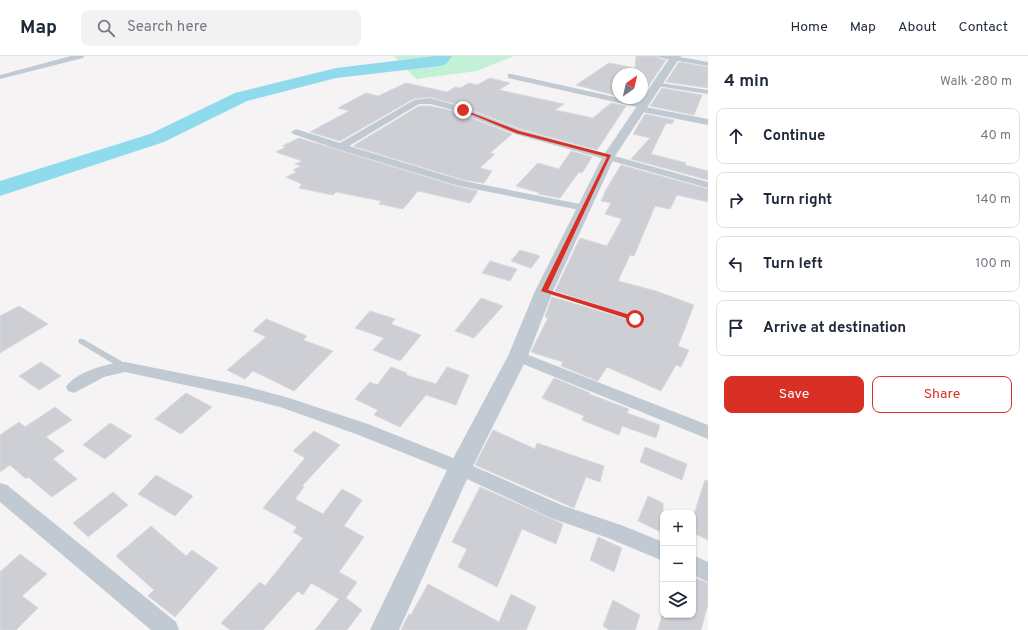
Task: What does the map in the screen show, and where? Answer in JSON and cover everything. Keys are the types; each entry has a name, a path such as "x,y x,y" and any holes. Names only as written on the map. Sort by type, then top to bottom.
{"street":[{"path":"0,77 80,56"},
{"path":"384,630 460,468 518,356 544,291 609,156 658,84 670,57 708,64"},
{"path":"511,76 641,108 708,122"},
{"path":"658,84 708,92"},
{"path":"340,147 417,102 425,100 470,113 518,132 609,156 708,185"},
{"path":"296,132 340,147 463,184 584,208"},
{"path":"518,356 708,432"},
{"path":"74,387 100,372 112,368 125,367 238,390 282,402 362,429 460,468 558,512 614,530 660,551"},
{"path":"0,491 168,630"},
{"path":"696,566 708,572"}],"lane":[{"path":"544,291 635,319"},
{"path":"81,340 125,367"}],"green space":[{"path":"394,56 514,56 477,71 416,79"}],"building":[{"path":"636,56 656,56 660,59 666,60 648,87 648,68 635,68"},
{"path":"679,62 708,67 708,88 666,82"},
{"path":"609,63 635,68 612,68 612,94 576,85"},
{"path":"490,78 510,83 499,90 564,104 555,110 593,118 611,103 626,106 597,150 521,129 459,105 430,97 413,99 340,141 310,132 349,111 338,108 366,93 378,96 406,83 447,92 455,87 460,88 469,83 477,85"},
{"path":"662,88 702,95 694,115 650,106"},
{"path":"419,106 430,106 453,111 512,134 490,153 495,154 480,168 492,171 484,183 464,180 353,146"},
{"path":"645,114 674,120 672,124 666,123 651,154 686,163 685,165 708,171 708,180 631,159 650,138 633,134"},
{"path":"299,138 459,187 478,191 470,203 418,191 403,209 379,204 381,201 336,192 333,195 299,188 302,184 286,177 297,172 293,170 301,166 295,164 302,161 276,152 286,147 282,146"},
{"path":"571,151 592,157 582,173 579,172 560,198 538,194 540,193 516,186 538,163 559,169"},
{"path":"621,165 708,189 708,202 677,195 670,209 655,206 634,256 630,255 618,281 656,291 694,305 678,346 689,350 681,367 676,365 661,391 607,367 598,381 561,366 563,362 531,352 548,318 545,317 552,297 633,321 639,320 637,317 555,291 580,238 607,246 622,219 605,214 611,203 601,201 604,193"},
{"path":"520,250 540,256 531,268 511,261"},
{"path":"490,261 517,269 510,281 482,273"},
{"path":"481,298 503,306 474,338 455,331"},
{"path":"19,306 48,324 0,353 0,316"},
{"path":"370,311 395,319 391,324 421,335 400,361 373,350 384,338 355,328"},
{"path":"266,319 307,336 303,340 333,351 294,391 253,371 245,379 227,370 266,337 253,331"},
{"path":"41,362 61,376 39,390 19,376"},
{"path":"391,367 407,373 406,375 436,384 447,367 469,375 456,405 426,395 400,427 374,415 378,410 355,399 370,382 377,385"},
{"path":"554,378 590,393 589,394 629,409 627,413 660,425 656,438 622,426 619,435 582,420 584,416 542,398"},
{"path":"186,393 212,407 181,434 155,419"},
{"path":"55,407 72,420 46,437 64,451 53,459 77,479 52,497 28,477 26,479 10,465 0,472 0,435 19,422 25,427"},
{"path":"110,423 132,436 105,459 83,445"},
{"path":"493,430 535,449 537,443 604,466 600,482 586,477 574,508 475,465"},
{"path":"314,431 340,445 302,486 304,487 295,499 323,514 342,489 362,500 344,526 364,537 339,572 357,582 346,598 362,610 347,630 315,630 339,599 311,583 303,595 298,591 263,630 230,630 221,623 260,582 265,586 303,538 293,532 297,527 263,508 305,458 293,451"},
{"path":"645,447 687,464 682,480 640,462"},
{"path":"156,475 193,496 175,516 138,494"},
{"path":"705,480 708,481 708,540 696,534 695,510"},
{"path":"480,487 563,524 556,544 522,529 497,587 458,567 467,549 452,542"},
{"path":"113,492 128,505 88,537 73,523"},
{"path":"648,496 663,503 663,510 660,510 660,532 638,521"},
{"path":"151,526 186,556 192,550 218,568 175,617 148,596 154,590 116,556"},
{"path":"598,537 622,548 614,572 590,560"},
{"path":"20,554 47,574 22,596 38,608 16,630 0,630 0,572"},
{"path":"696,578 708,583 708,604 701,630 658,630 661,618 696,618"},
{"path":"428,584 499,622 511,594 536,607 526,630 401,630"},
{"path":"613,600 640,615 635,630 609,630 603,626"}],"waterway":[{"path":"0,189 157,138 241,97 336,73 440,61 444,56"}],"route":[{"path":"463,110 518,132 609,156 544,291 635,319"}]}
